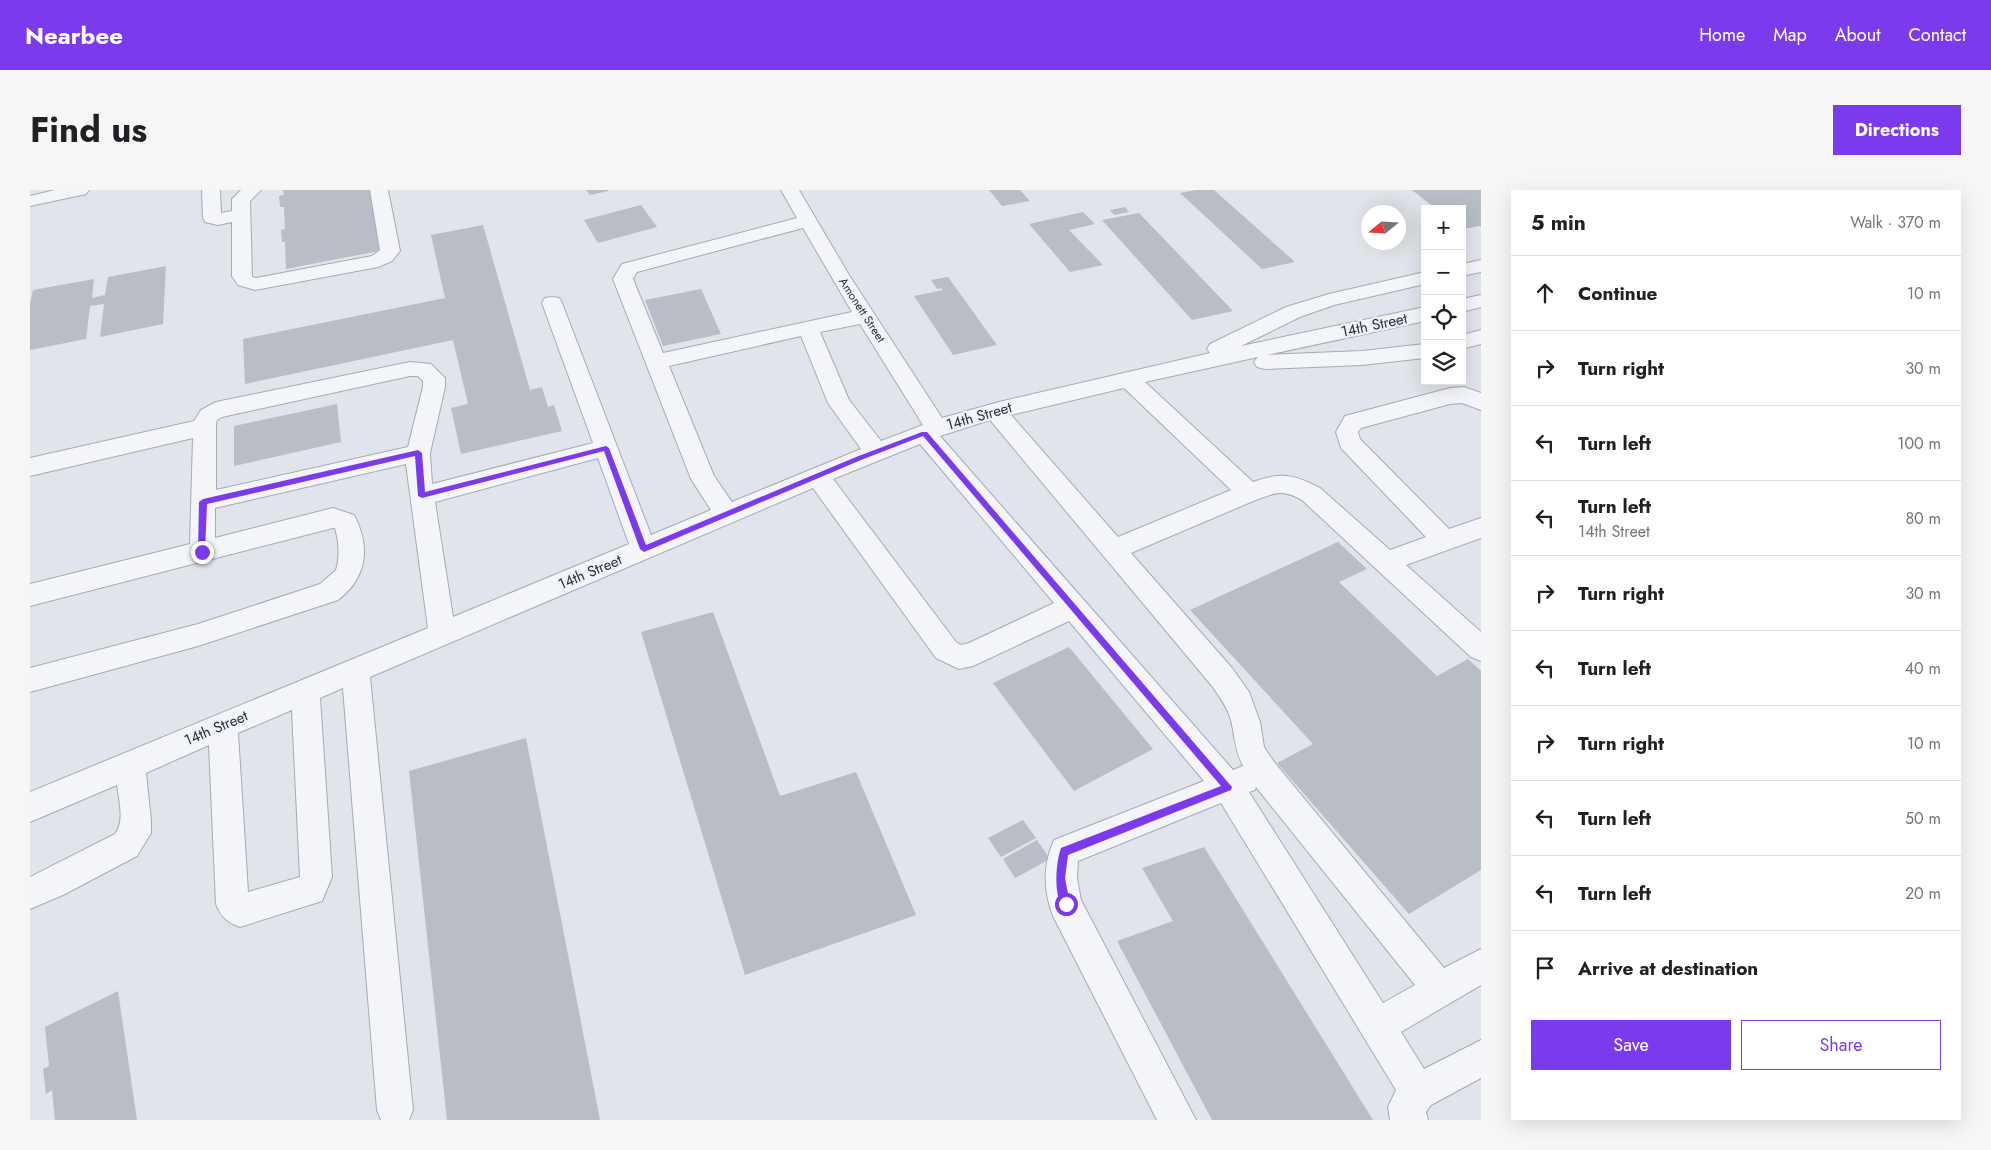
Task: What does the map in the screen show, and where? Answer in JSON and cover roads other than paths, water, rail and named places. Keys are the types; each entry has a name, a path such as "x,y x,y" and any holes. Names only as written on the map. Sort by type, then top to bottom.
{"street":[{"path":"30,201 80,190"},
{"path":"211,190 212,218 218,219 240,215"},
{"path":"252,190 241,199 240,215 242,276 245,281 255,284 386,258 390,251 379,190"},
{"name":"Amonett Street","path":"790,190 931,431 1073,607 1228,787 1376,1026 1413,1106"},
{"path":"727,514 703,479 623,279 629,268 808,221"},
{"path":"1466,269 1481,266"},
{"path":"1191,364 1250,332 1293,312 1329,300 1421,279"},
{"path":"1466,305 1481,301"},
{"path":"552,303 644,549"},
{"name":"14th Street","path":"30,807 817,476 931,431 995,411 1191,364 1421,315"},
{"path":"656,362 865,316"},
{"path":"808,328 839,404 876,452"},
{"path":"1466,341 1481,337"},
{"path":"1191,364 1362,358 1421,351"},
{"path":"202,552 205,419 209,414 216,410 422,369 434,378 434,388 418,453 422,496 442,634"},
{"path":"1128,379 1249,493"},
{"path":"1445,540 1348,442 1347,432 1353,422 1450,396 1464,395 1481,402"},
{"path":"995,411 1222,677 1239,701 1246,722 1250,750 1263,772 1440,990"},
{"path":"30,467 205,427"},
{"path":"422,496 606,448"},
{"path":"203,502 418,453"},
{"path":"817,476 946,650 959,657 973,654 1073,607"},
{"path":"1113,550 1249,493 1281,482 1295,485 1311,494 1481,649"},
{"path":"30,596 332,518 345,522 349,528 352,563 344,582 329,592 198,635 30,680"},
{"path":"1386,562 1481,528"},
{"path":"356,670 395,1110"},
{"path":"223,726 232,904 240,911 311,890 316,878 305,691"},
{"path":"30,893 52,884 126,845 135,833 136,820 130,764"},
{"path":"1177,1120 1066,904 1060,878 1061,860 1064,852 1263,772"},
{"path":"1376,1026 1481,966"},
{"path":"1413,1106 1481,1058"}]}
